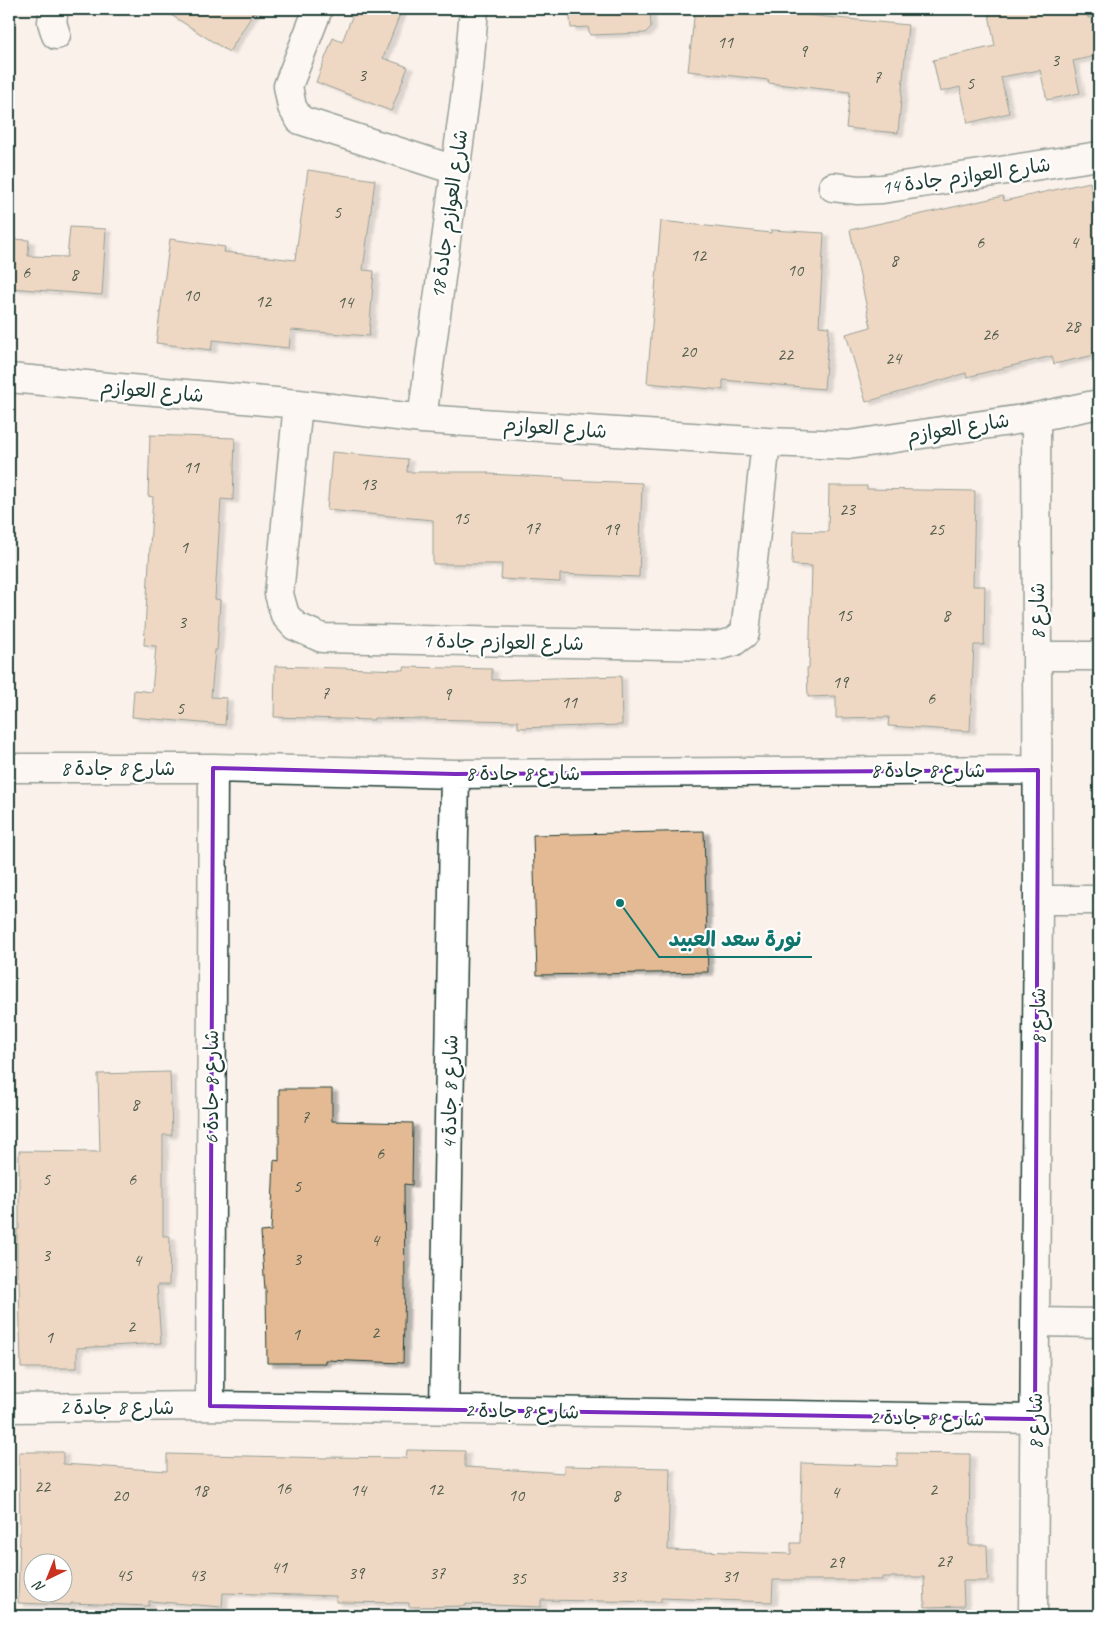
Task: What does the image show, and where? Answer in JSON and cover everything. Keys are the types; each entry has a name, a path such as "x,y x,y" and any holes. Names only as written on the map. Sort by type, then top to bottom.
{"street":[{"path":"318,9 288,86 292,107 300,120 455,170"},
{"name":"شارع العوازم جادة 18","path":"422,419 469,69 474,9"},
{"name":"شارع العوازم جادة 14","path":"833,186 858,190 882,189 1099,156"},
{"name":"شارع العوازم","path":"9,378 298,404 422,419 766,442 848,445 1036,417 1099,404"},
{"name":"شارع العوازم جادة 1","path":"298,404 279,594 285,615 295,626 322,638 717,646 734,642 745,633 766,442"},
{"name":"شارع 8","path":"1033,1616 1038,900 1036,417"},
{"path":"1037,656 1099,656"},
{"name":"شارع 8 جادة 8","path":"9,768 213,768 455,774 1038,770"},
{"name":"شارع 8 جادة 6","path":"210,1406 213,768"},
{"name":"شارع 8 جادة 4","path":"444,1410 455,774"},
{"path":"1038,900 1099,900"},
{"path":"1035,1322 1099,1323"},
{"name":"شارع 8 جادة 2","path":"9,1408 210,1406 1035,1419"}],"highlighted area":[{"path":"213,768 455,774 1038,770 1035,1419 210,1406"}],"building":[{"path":"162,9 256,9 229,52"},
{"path":"355,9 402,9 383,58 408,67 391,111 316,82 333,38 342,42"},
{"path":"569,9 650,9 651,27 645,33 590,35 588,27 571,28"},
{"path":"695,9 719,9 775,15 776,12 908,25 898,133 846,128 850,92 768,83 769,80 688,71"},
{"path":"988,9 1087,9 1088,18 1099,15 1099,55 1073,61 1080,93 1047,100 1040,70 1001,77 1009,113 968,123 960,87 940,92 933,60 995,46"},
{"path":"308,170 375,180 363,270 374,271 369,336 291,330 289,348 213,340 211,350 156,343 170,239 225,247 224,252 295,260"},
{"path":"1090,182 1099,223 1099,354 1054,364 1052,356 967,377 966,373 866,402 846,334 871,327 850,230 1003,196 1004,201"},
{"path":"661,221 771,233 771,230 824,233 819,326 829,327 824,389 723,380 723,390 647,383"},
{"path":"70,227 106,229 102,295 9,288 9,239 29,240 28,256 67,257"},
{"path":"150,435 235,438 233,500 221,499 215,599 220,600 217,650 215,650 211,697 227,698 225,725 132,717 134,690 152,692 156,646 144,645 153,497 148,496"},
{"path":"332,452 408,459 407,472 488,472 488,474 564,478 564,480 642,483 639,577 560,574 560,582 501,579 502,564 433,564 433,520 327,510"},
{"path":"829,486 867,486 867,489 975,491 973,586 985,586 984,645 974,645 970,731 888,726 889,717 836,718 836,696 808,697 807,668 809,668 812,566 792,565 793,531 828,532"},
{"path":"275,666 404,670 404,667 492,669 492,680 621,676 622,725 518,728 518,721 274,717"},
{"path":"704,831 708,972 537,975 533,835"},
{"path":"170,1072 172,1135 163,1135 163,1236 170,1236 169,1285 157,1285 161,1343 77,1348 77,1368 21,1368 19,1281 17,1281 19,1151 100,1152 98,1074"},
{"path":"279,1089 332,1089 332,1121 413,1123 412,1185 404,1184 405,1285 403,1363 325,1360 325,1363 267,1363 266,1290 261,1232 271,1231 274,1160 279,1161"},
{"path":"407,1450 465,1451 465,1467 564,1473 564,1466 670,1468 668,1550 791,1554 791,1543 800,1543 802,1463 897,1466 897,1453 970,1454 969,1545 987,1545 988,1581 963,1581 964,1606 925,1607 924,1577 882,1577 882,1580 773,1580 772,1602 661,1598 661,1602 541,1600 541,1607 466,1604 466,1606 409,1607 409,1603 336,1602 336,1596 223,1593 222,1607 149,1601 149,1606 18,1603 20,1531 19,1452 63,1452 63,1464 167,1471 167,1454 406,1458"}],"place":[{"name":"نورة سعد العبيد","path":"620,903"}]}
